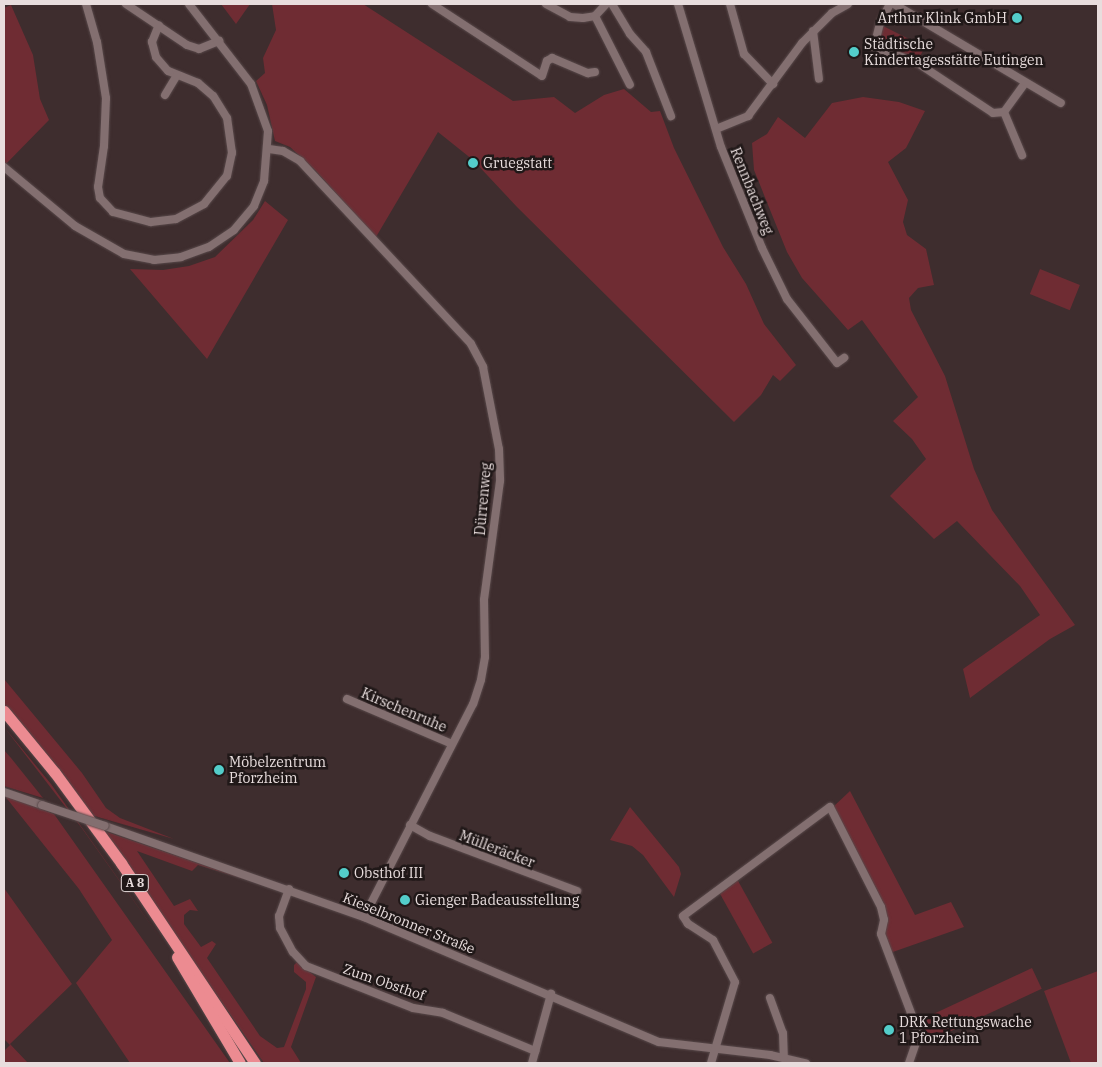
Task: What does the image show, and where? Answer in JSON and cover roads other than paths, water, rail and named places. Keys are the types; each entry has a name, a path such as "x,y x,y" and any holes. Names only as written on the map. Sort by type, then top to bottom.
{"highway":[{"name":"A 8","path":"4,710 55,773 121,863 255,1063"},
{"name":"A 8","path":"4,720 60,788 145,909 240,1063"}],"street":[{"path":"86,4 97,42 106,98 98,191 107,207 124,216 151,222 176,219 204,204 227,176 232,142 227,118 204,88 177,75 161,64 152,49 152,42 159,25"},
{"path":"126,4 193,48 205,48 219,41"},
{"path":"4,167 75,226 110,249 140,258 167,259 209,247 244,219 254,206 264,181 269,149 268,131 259,100 219,41 189,4"},
{"path":"432,4 542,76 547,61 552,58 588,73 595,72"},
{"path":"546,4 570,17 595,16 606,4"},
{"path":"612,4 630,34 646,52 671,116"},
{"name":"Rennbachweg","path":"678,4 740,202 787,299 837,363 844,358"},
{"path":"730,4 744,54 773,84"},
{"path":"716,129 748,116 813,31 848,4"},
{"path":"1004,112 993,113 916,62 874,47 880,23 892,4 1061,103"},
{"path":"595,16 630,85"},
{"path":"813,31 818,79"},
{"path":"165,95 177,75"},
{"path":"1004,112 1024,83"},
{"path":"1004,112 1022,155"},
{"name":"Dürrenweg","path":"269,149 283,151 300,162 471,344 483,367 496,420 500,481 484,600 485,644 481,679 473,704 364,917"},
{"name":"Kirschenruhe","path":"347,699 452,744"},
{"name":"Kieselbronner Straße","path":"4,792 289,889 364,917 551,994 659,1042 784,1058 806,1063"},
{"path":"711,1063 736,982 713,940 688,924 683,916 830,807 881,907 884,920 881,934 919,1034 909,1063"},
{"name":"Mülleräcker","path":"410,825 438,839 577,891"},
{"name":"Zum Obsthof","path":"289,889 279,916 280,928 306,966 413,1008 443,1013 535,1051"},
{"path":"532,1063 551,994"},
{"path":"770,998 784,1033 784,1058"}],"place":[{"name":"Arthur Klink GmbH","path":"1017,18"},
{"name":"Städtische Kindertagesstätte Eutingen","path":"854,52"},
{"name":"Gruegstatt","path":"473,163"},
{"name":"Möbelzentrum Pforzheim","path":"219,770"},
{"name":"Obsthof III","path":"344,873"},
{"name":"Gienger Badeausstellung","path":"405,900"},
{"name":"DRK Rettungswache 1 Pforzheim","path":"889,1030"}]}
